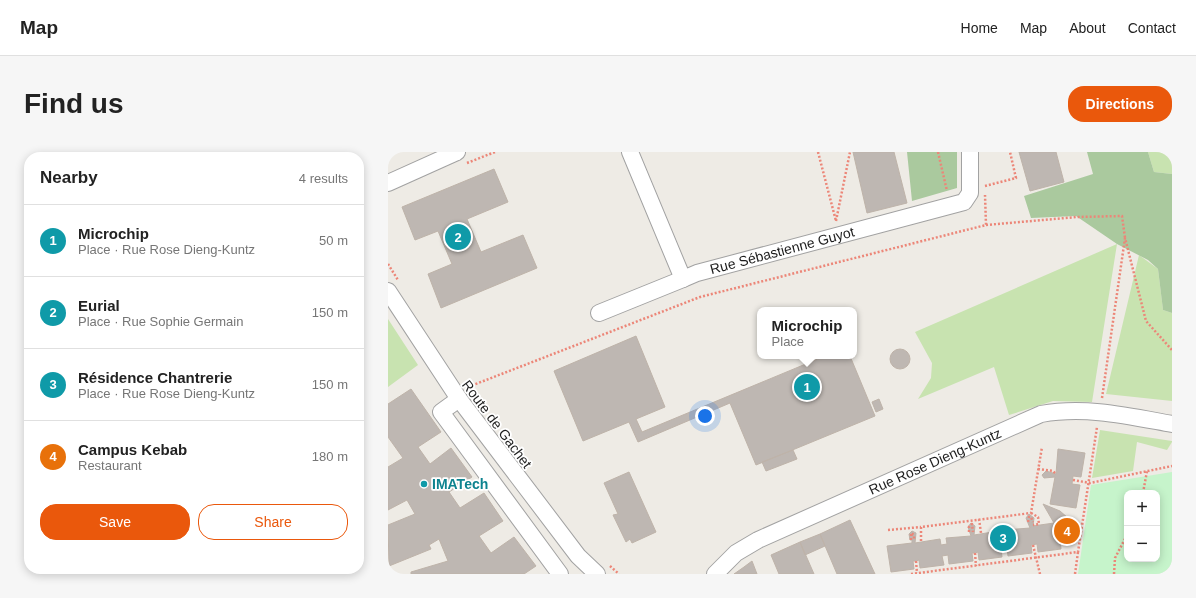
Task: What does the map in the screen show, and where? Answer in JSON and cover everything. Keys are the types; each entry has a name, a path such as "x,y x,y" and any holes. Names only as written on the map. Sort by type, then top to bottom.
{"street":[{"path":"388,183 457,152"},
{"path":"630,152 683,279"},
{"path":"970,152 978,187"},
{"name":"Rue Sébastienne Guyot","path":"599,314 697,273 838,228 964,202 978,187"},
{"name":"Route de Gachet","path":"394,287 578,556 601,568"},
{"path":"466,393 441,412 560,574"},
{"name":"Rue Rose Dieng-Kuntz","path":"715,574 736,554 758,540 986,437 1041,414 1061,411 1091,410 1172,424"}],"path":[{"path":"818,152 838,228"},
{"path":"838,228 850,152"},
{"path":"938,152 951,205"},
{"path":"986,225 978,187 1016,178 1010,152"},
{"path":"466,393 700,297 986,225 1077,217 1122,216 1125,238 1146,321 1172,350"},
{"path":"1101,400 1125,238"},
{"path":"388,264 394,287"},
{"name":"Route de Gachet","path":"464,381 466,393"},
{"path":"1076,574 1088,482 1098,422"},
{"path":"1031,512 1042,448"},
{"path":"1073,480 1088,482 1172,466"},
{"path":"1038,469 1053,471 1056,474"},
{"path":"1144,490 1147,471"},
{"path":"888,530 1031,512 1038,517 1039,524 1033,524 1031,517 1029,517 1028,522"},
{"path":"979,519 981,533"},
{"path":"921,527 921,541"},
{"path":"1114,574 1115,558 1124,541"},
{"path":"1034,545 1040,574"},
{"path":"911,574 1078,552"},
{"path":"974,553 976,566"},
{"path":"916,561 918,573"},
{"path":"601,568 618,574"}],"green space":[{"path":"907,152 957,152 957,188 912,201"},
{"path":"1087,152 1148,152 1154,172 1172,174 1172,313 1163,310 1158,269 1148,260 1117,244 1076,216 1031,218 1024,196 1093,174"},
{"path":"1148,152 1172,152 1172,174 1154,172"},
{"path":"1117,244 1092,402 1053,401 1009,415 994,367 918,399 931,378 932,363 915,332"},
{"path":"1139,255 1158,269 1163,310 1172,313 1172,401 1106,394"},
{"path":"388,319 418,365 388,387"},
{"path":"1100,430 1172,442 1167,450 1137,442 1133,471 1092,478"},
{"path":"1172,472 1172,574 1078,574 1091,485"}],"building":[{"path":"853,152 894,152 907,203 867,213"},
{"path":"1019,152 1056,152 1064,182 1030,191"},
{"path":"494,169 508,202 467,219 481,252 523,235 537,268 441,308 428,274 452,264 438,231 415,240 402,207"},
{"path":"636,336 665,407 636,419 642,432 818,359 851,359 875,416 756,465 730,403 638,442 629,422 583,441 554,371"},
{"path":"900,349 907,352 910,359 907,366 900,369 893,366 890,359 893,352"},
{"name":"IMATech","path":"411,389 441,432 418,447 430,464 451,448 472,477 449,492 460,508 484,493 503,521 479,536 491,553 514,537 536,566 524,574 411,574 411,572 448,561 439,539 429,545 431,549 389,566 388,525 415,514 407,500 388,510 388,467 403,458 388,437 388,404"},
{"path":"879,399 883,409 876,412 872,402"},
{"path":"1058,449 1085,453 1081,477 1073,476 1072,484 1080,485 1076,508 1050,504 1055,477 1044,478 1042,475 1046,471 1056,474"},
{"path":"793,450 797,459 766,471 762,462"},
{"path":"629,472 656,532 632,543 630,539 626,542 613,515 618,514 604,483"},
{"path":"1043,504 1060,511 1068,518 1072,525 1073,532 1071,536 1066,539 1060,538 1061,549 1038,552 1037,544 1031,545 1032,553 1008,556 1007,547 1001,548 1002,557 979,560 978,552 972,553 973,561 949,564 948,555 942,556 944,565 920,568 919,560 913,561 914,569 891,572 887,546 912,543 909,534 912,531 916,533 915,543 940,539 941,545 947,544 946,538 971,536 968,527 971,523 975,526 974,535 999,531 999,536 1006,536 1005,530 1030,528 1026,518 1029,514 1034,518 1033,526 1054,523"},
{"path":"850,520 875,574 837,574 820,534"},
{"path":"820,534 825,546 805,555 800,542"},
{"path":"800,542 814,574 779,574 771,555"},
{"path":"752,561 757,574 734,574 744,567"}],"place":[{"name":"Eurial","path":"458,237"},
{"name":"Microchip","path":"807,387"},
{"name":"IMATech","path":"424,484"},
{"name":"Campus Kebab","path":"1067,531"},
{"name":"Résidence Chantrerie","path":"1003,538"}]}
